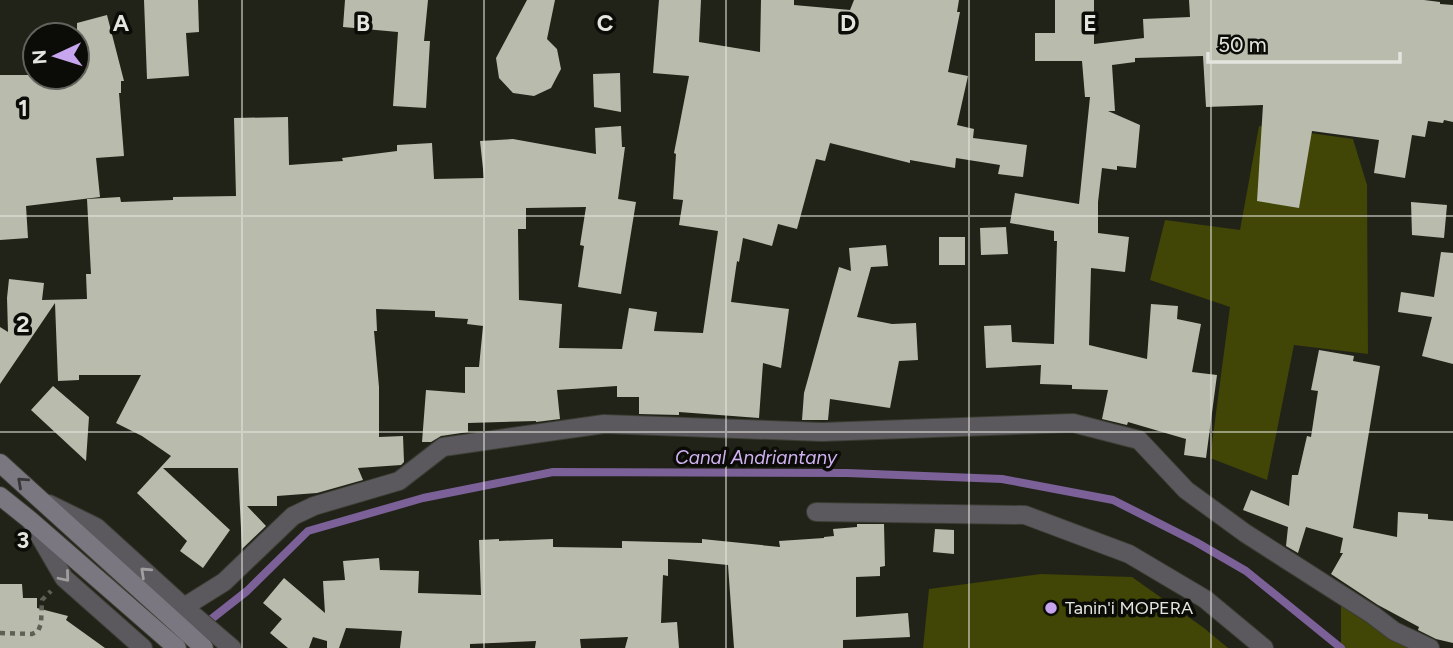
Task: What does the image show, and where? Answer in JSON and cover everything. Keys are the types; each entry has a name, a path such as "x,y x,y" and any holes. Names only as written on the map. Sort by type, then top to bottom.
{"main road":[{"path":"0,463 204,648"},
{"path":"0,496 182,629"}],"street":[{"path":"230,647 182,629 224,582 293,516 314,506 399,481 443,447 604,424 822,432 1073,423 1139,440 1186,491 1394,631 1430,648"},
{"path":"816,512 1025,515 1129,554 1205,599 1264,648"},
{"path":"30,520 64,578 143,648"}],"path":[{"path":"0,633 32,634 38,631 42,600 64,578"}],"shaded area":[{"path":"1259,126 1353,139 1367,185 1368,354 1294,345 1267,480 1210,458 1230,307 1150,280 1165,220 1240,230"},
{"name":"Tanin'i MOPERA","path":"1041,574 1132,577 1228,648 923,648 929,589"},
{"path":"1341,603 1408,648 1341,648"}],"building":[{"path":"144,0 198,0 199,32 186,33 189,76 147,79"},
{"path":"345,0 428,0 424,41 430,41 426,108 393,106 398,32 343,27"},
{"path":"527,0 555,0 547,39 557,49 561,69 551,88 534,96 513,93 499,78 496,58"},
{"path":"659,0 701,0 699,42 760,52 761,0 794,0 794,5 850,10 854,0 959,0 957,12 960,12 948,72 968,76 957,125 974,129 973,138 1027,145 1023,177 998,174 1000,165 956,158 955,168 910,160 910,163 830,143 825,161 816,159 797,229 778,224 772,246 743,238 739,262 737,261 731,302 789,309 781,368 763,363 759,418 679,412 679,415 639,414 639,397 617,397 617,386 557,390 560,419 468,423 468,432 422,442 426,390 465,393 465,367 479,367 483,326 467,324 468,319 435,317 435,311 376,309 377,331 374,331 379,387 379,437 403,436 404,462 401,465 358,468 363,480 317,493 277,496 277,506 247,506 266,526 242,549 238,468 163,468 230,530 203,568 180,551 187,541 137,493 171,456 142,436 116,423 141,375 79,375 79,380 58,381 55,303 0,384 0,327 8,332 9,279 44,283 42,300 87,299 86,274 91,274 87,199 120,197 121,202 173,200 173,197 236,196 234,118 288,117 289,165 343,161 342,158 397,151 397,145 432,143 434,179 484,178 480,141 513,139 596,154 595,128 621,126 622,147 625,147 618,199 636,202 621,294 578,287 584,246 580,245 586,207 526,208 526,229 518,229 519,300 562,304 559,348 622,349 629,308 657,312 654,331 703,333 718,231 679,225 683,200 673,199 674,153 689,76 653,73"},
{"path":"1055,0 1094,0 1094,44 1144,38 1143,19 1190,17 1189,0 1424,0 1453,5 1453,122 1428,121 1425,137 1412,135 1405,178 1374,173 1379,140 1312,131 1299,208 1257,201 1263,105 1206,107 1203,56 1135,58 1135,62 1112,65 1115,111 1108,111 1140,125 1136,168 1102,168 1098,233 1129,237 1125,272 1091,268 1089,345 1147,359 1151,304 1178,306 1177,319 1201,324 1192,372 1217,375 1206,458 1184,455 1186,439 1128,422 1127,425 1102,419 1108,390 1072,389 1072,385 1040,384 1041,365 986,368 984,326 1011,325 1012,342 1054,344 1057,241 1054,241 1054,231 1010,223 1015,193 1079,204 1090,97 1085,97 1082,61 1035,61 1035,33 1055,33"},
{"path":"107,15 124,81 121,81 119,93 124,156 96,158 100,197 26,206 28,238 0,240 0,75 21,75 21,91 91,91 91,21 84,21"},
{"path":"620,73 621,112 594,107 593,74"},
{"path":"1411,202 1447,205 1444,238 1412,235"},
{"path":"1006,227 1008,254 981,255 980,228"},
{"path":"939,237 965,237 965,265 939,265"},
{"path":"886,245 888,266 871,267 857,317 892,324 916,323 918,360 899,361 890,408 830,399 828,420 802,420 804,393 839,267 851,271 849,248"},
{"path":"1441,252 1453,253 1453,364 1422,356 1432,317 1398,312 1401,292 1434,297"},
{"path":"1319,350 1354,356 1353,361 1380,366 1353,528 1397,537 1398,512 1428,514 1428,519 1453,521 1453,643 1436,639 1418,630 1419,627 1378,605 1331,574 1343,553 1340,553 1343,538 1306,527 1298,553 1286,546 1288,527 1243,510 1251,490 1289,506 1292,475 1298,475 1307,436 1311,437 1318,391 1311,390"},
{"path":"53,386 89,417 86,461 31,410"},
{"path":"857,524 884,524 885,566 880,567 880,576 856,577 856,617 908,613 910,637 843,640 843,648 734,648 728,565 668,559 668,576 663,575 661,623 677,622 679,648 625,648 628,637 580,639 581,648 535,648 536,641 470,644 470,648 400,648 402,631 346,628 339,648 327,648 327,641 313,637 309,648 288,648 270,633 282,619 263,603 284,578 325,613 323,581 345,580 343,561 379,558 380,570 419,571 418,593 481,595 479,540 553,539 553,547 622,548 622,541 702,543 702,539 780,547 779,541 834,536 833,529 857,527"},
{"path":"935,529 954,530 954,554 933,552"},
{"path":"0,584 22,584 23,598 37,598 37,608 68,616 66,620 105,648 0,648"}],"waterway":[{"name":"Canal Andriantany","path":"205,624 247,591 308,531 423,498 553,472 847,473 1002,479 1113,500 1246,571 1341,648"}],"place":[{"name":"Tanin'i MOPERA","path":"1051,608"}]}
